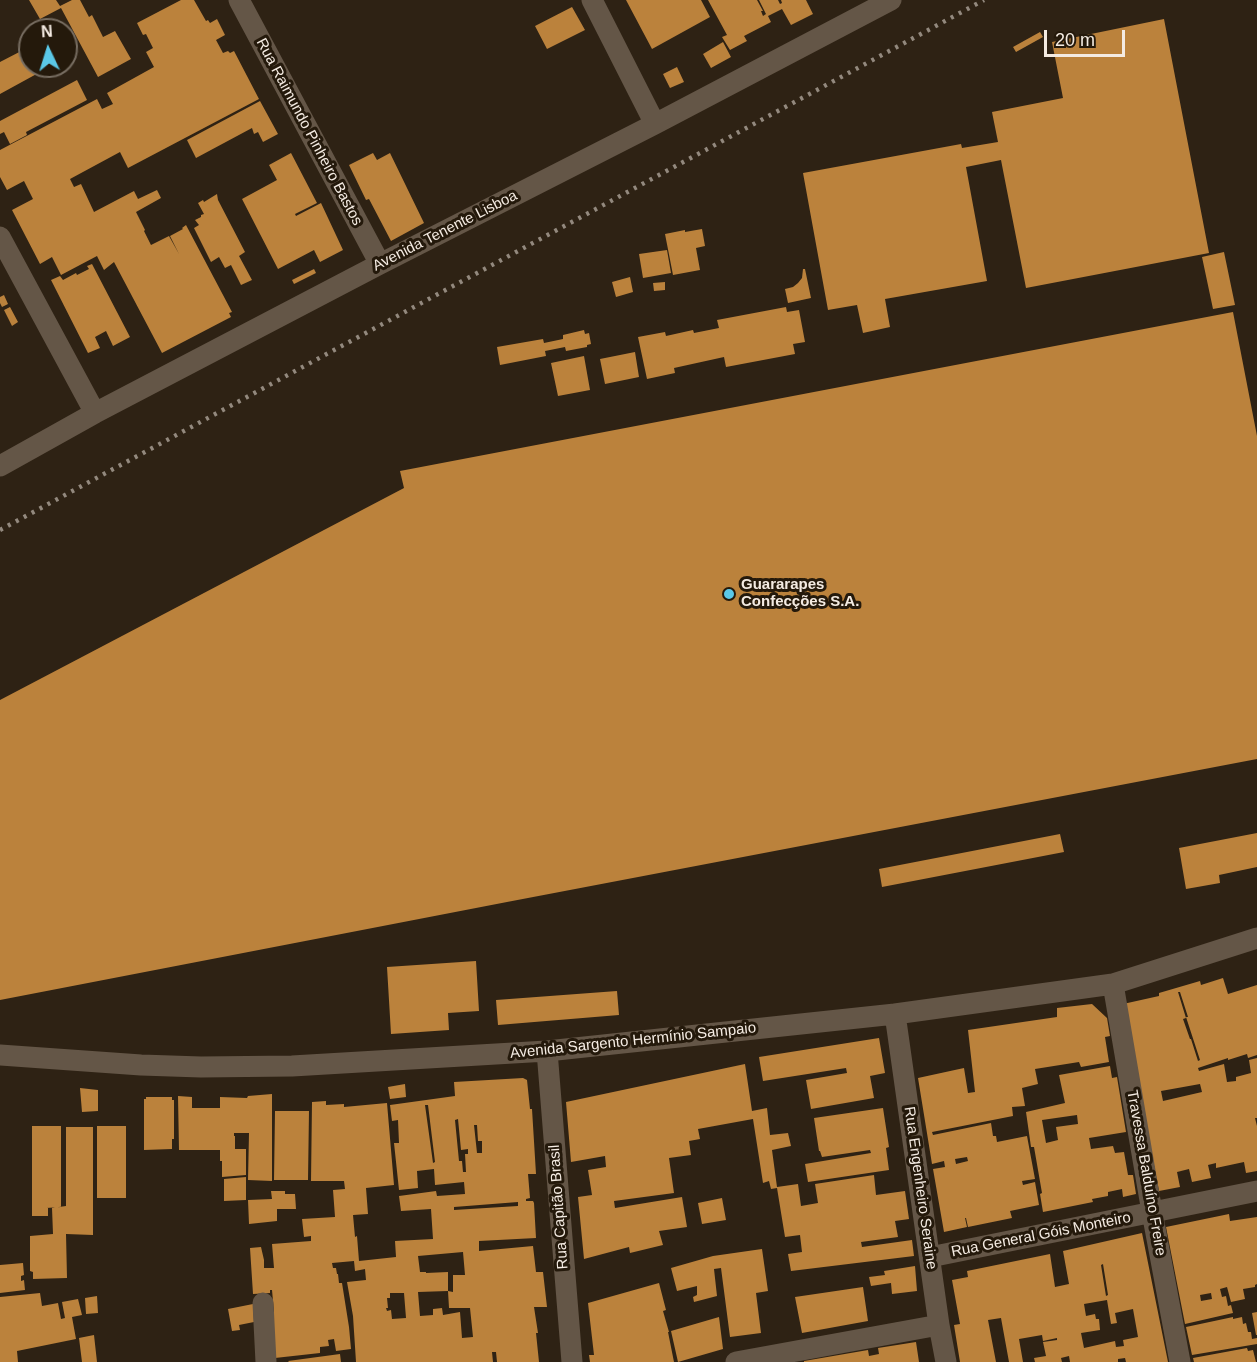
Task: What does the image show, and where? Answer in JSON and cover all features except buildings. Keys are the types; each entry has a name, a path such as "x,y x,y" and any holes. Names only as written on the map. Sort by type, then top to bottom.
{"street":[{"name":"Rua Raimundo Pinheiro Bastos","path":"239,0 380,264"},
{"path":"592,0 655,124"},
{"name":"Avenida Tenente Lisboa","path":"0,465 380,264 655,124 891,0"},
{"path":"0,237 95,413"},
{"name":"Avenida Sargento Hermínio Sampaio","path":"0,1055 201,1067 292,1066 547,1051 895,1014 1113,984 1257,938"},
{"name":"Travessa Balduíno Freire","path":"1113,984 1180,1362"},
{"name":"Rua Engenheiro Seraine","path":"895,1014 946,1362"},
{"name":"Rua Capitão Brasil","path":"547,1051 572,1362"},
{"name":"Rua General Góis Monteiro","path":"930,1257 1257,1191"},
{"path":"263,1304 266,1362"},
{"path":"736,1362 939,1325"}],"railway":[{"path":"0,530 984,0"}],"place":[{"name":"Guararapes Confecções S.A.","path":"729,594"}]}
